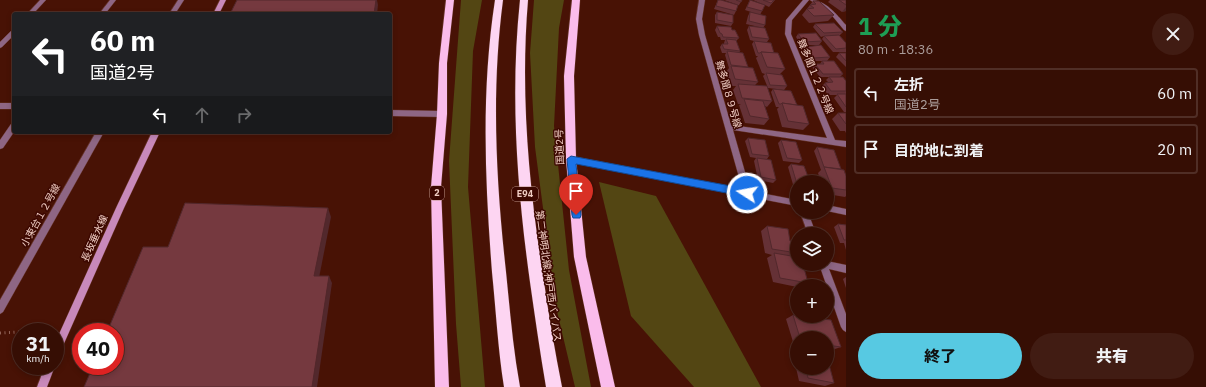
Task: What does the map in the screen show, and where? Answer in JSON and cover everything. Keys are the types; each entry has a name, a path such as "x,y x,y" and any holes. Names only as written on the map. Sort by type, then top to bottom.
{"highway":[{"name":"2","path":"442,387 436,187 442,114 443,63 450,0"},
{"path":"499,0 495,25 491,104 493,205 511,383"},
{"name":"第二神明北線;神戸西バイパス","path":"524,0 520,28 520,108 526,205 547,350 554,387"},
{"name":"国道2号","path":"576,0 569,76 571,159 580,257 608,387"}],"main road":[{"path":"217,12 223,0"},
{"name":"長坂垂水線","path":"65,329 155,134"},
{"path":"42,387 47,375"}],"street":[{"path":"32,12 43,0"},
{"path":"104,12 113,0"},
{"path":"173,12 181,0"},
{"name":"舞多聞８９号線","path":"702,0 699,19 702,35 747,193"},
{"name":"舞多聞１２２号線","path":"806,0 789,20 788,34 832,141"},
{"path":"813,0 831,11 846,29"},
{"path":"0,46 12,33"},
{"path":"0,106 12,106"},
{"path":"392,113 442,114"},
{"path":"728,127 846,144"},
{"path":"0,146 12,129"},
{"name":"小束台１２号線","path":"0,309 99,134"},
{"path":"571,159 790,201"},
{"path":"834,209 846,212"},
{"path":"834,266 846,269"},
{"path":"826,271 846,327"}],"path":[{"path":"0,333 65,329"}],"shaded area":[{"path":"461,0 482,0 473,51 468,187 485,387 461,387 456,324 449,161"},
{"path":"534,0 564,0 559,28 554,126 569,270 591,387 575,387 556,307 535,147 530,53"},
{"path":"599,182 656,196 761,387 694,387 631,316"}],"building":[{"path":"237,0 376,0 374,12 231,12"},
{"path":"718,0 738,5 736,11 716,6"},
{"path":"750,0 765,5 762,11 747,7"},
{"path":"763,0 774,0 771,3"},
{"path":"839,0 846,0 846,5"},
{"path":"813,1 819,1 834,15 814,16 807,9 814,8 810,5 816,4"},
{"path":"717,12 733,15 733,23 717,20"},
{"path":"750,12 766,16 765,25 749,21"},
{"path":"834,23 843,32 824,33 815,24"},
{"path":"717,26 731,27 732,30 735,30 739,38 723,37"},
{"path":"749,26 765,28 769,39 752,37"},
{"path":"816,33 822,41 804,42 798,34"},
{"path":"839,35 846,43 846,48 836,49 824,36"},
{"path":"726,39 736,40 740,51 724,49 722,44 728,44"},
{"path":"754,41 771,43 774,53 758,53"},
{"path":"821,45 830,57 813,58 806,47"},
{"path":"727,51 743,53 748,67 731,65"},
{"path":"761,52 778,53 785,69 767,67"},
{"path":"839,53 846,53 846,61"},
{"path":"822,61 834,61 843,74 823,74 815,64 824,64"},
{"path":"731,66 753,68 758,82 735,79"},
{"path":"766,73 782,75 787,86 770,85"},
{"path":"829,77 843,77 846,81 846,91 831,91 825,83 833,82"},
{"path":"738,84 767,86 772,101 742,98"},
{"path":"773,89 791,91 797,105 779,104"},
{"path":"837,94 846,94 846,107"},
{"path":"744,99 763,101 769,119 750,116"},
{"path":"782,103 803,106 809,124 788,121"},
{"path":"838,113 846,113 846,124"},
{"path":"748,138 765,140 769,156 752,154"},
{"path":"781,140 796,142 802,160 787,158"},
{"path":"817,147 834,150 841,169 824,167"},
{"path":"757,158 771,160 776,180 761,177"},
{"path":"791,164 804,166 807,175 794,175"},
{"path":"824,167 844,170 846,176 846,190 834,188 834,175 827,175"},
{"path":"185,203 328,208 314,276 329,276 312,387 84,387 89,375 124,375 124,323 111,323 143,247 168,247"},
{"path":"838,224 846,225 846,240 844,240"},
{"path":"767,226 788,229 790,252 772,249"},
{"path":"774,253 790,256 790,271 805,271 807,279 790,280 780,278"},
{"path":"795,323 832,323 841,347 834,346 834,331 798,331"},
{"path":"807,375 832,375 834,383 808,378"}],"route":[{"path":"576,215 571,159 747,193"}]}
